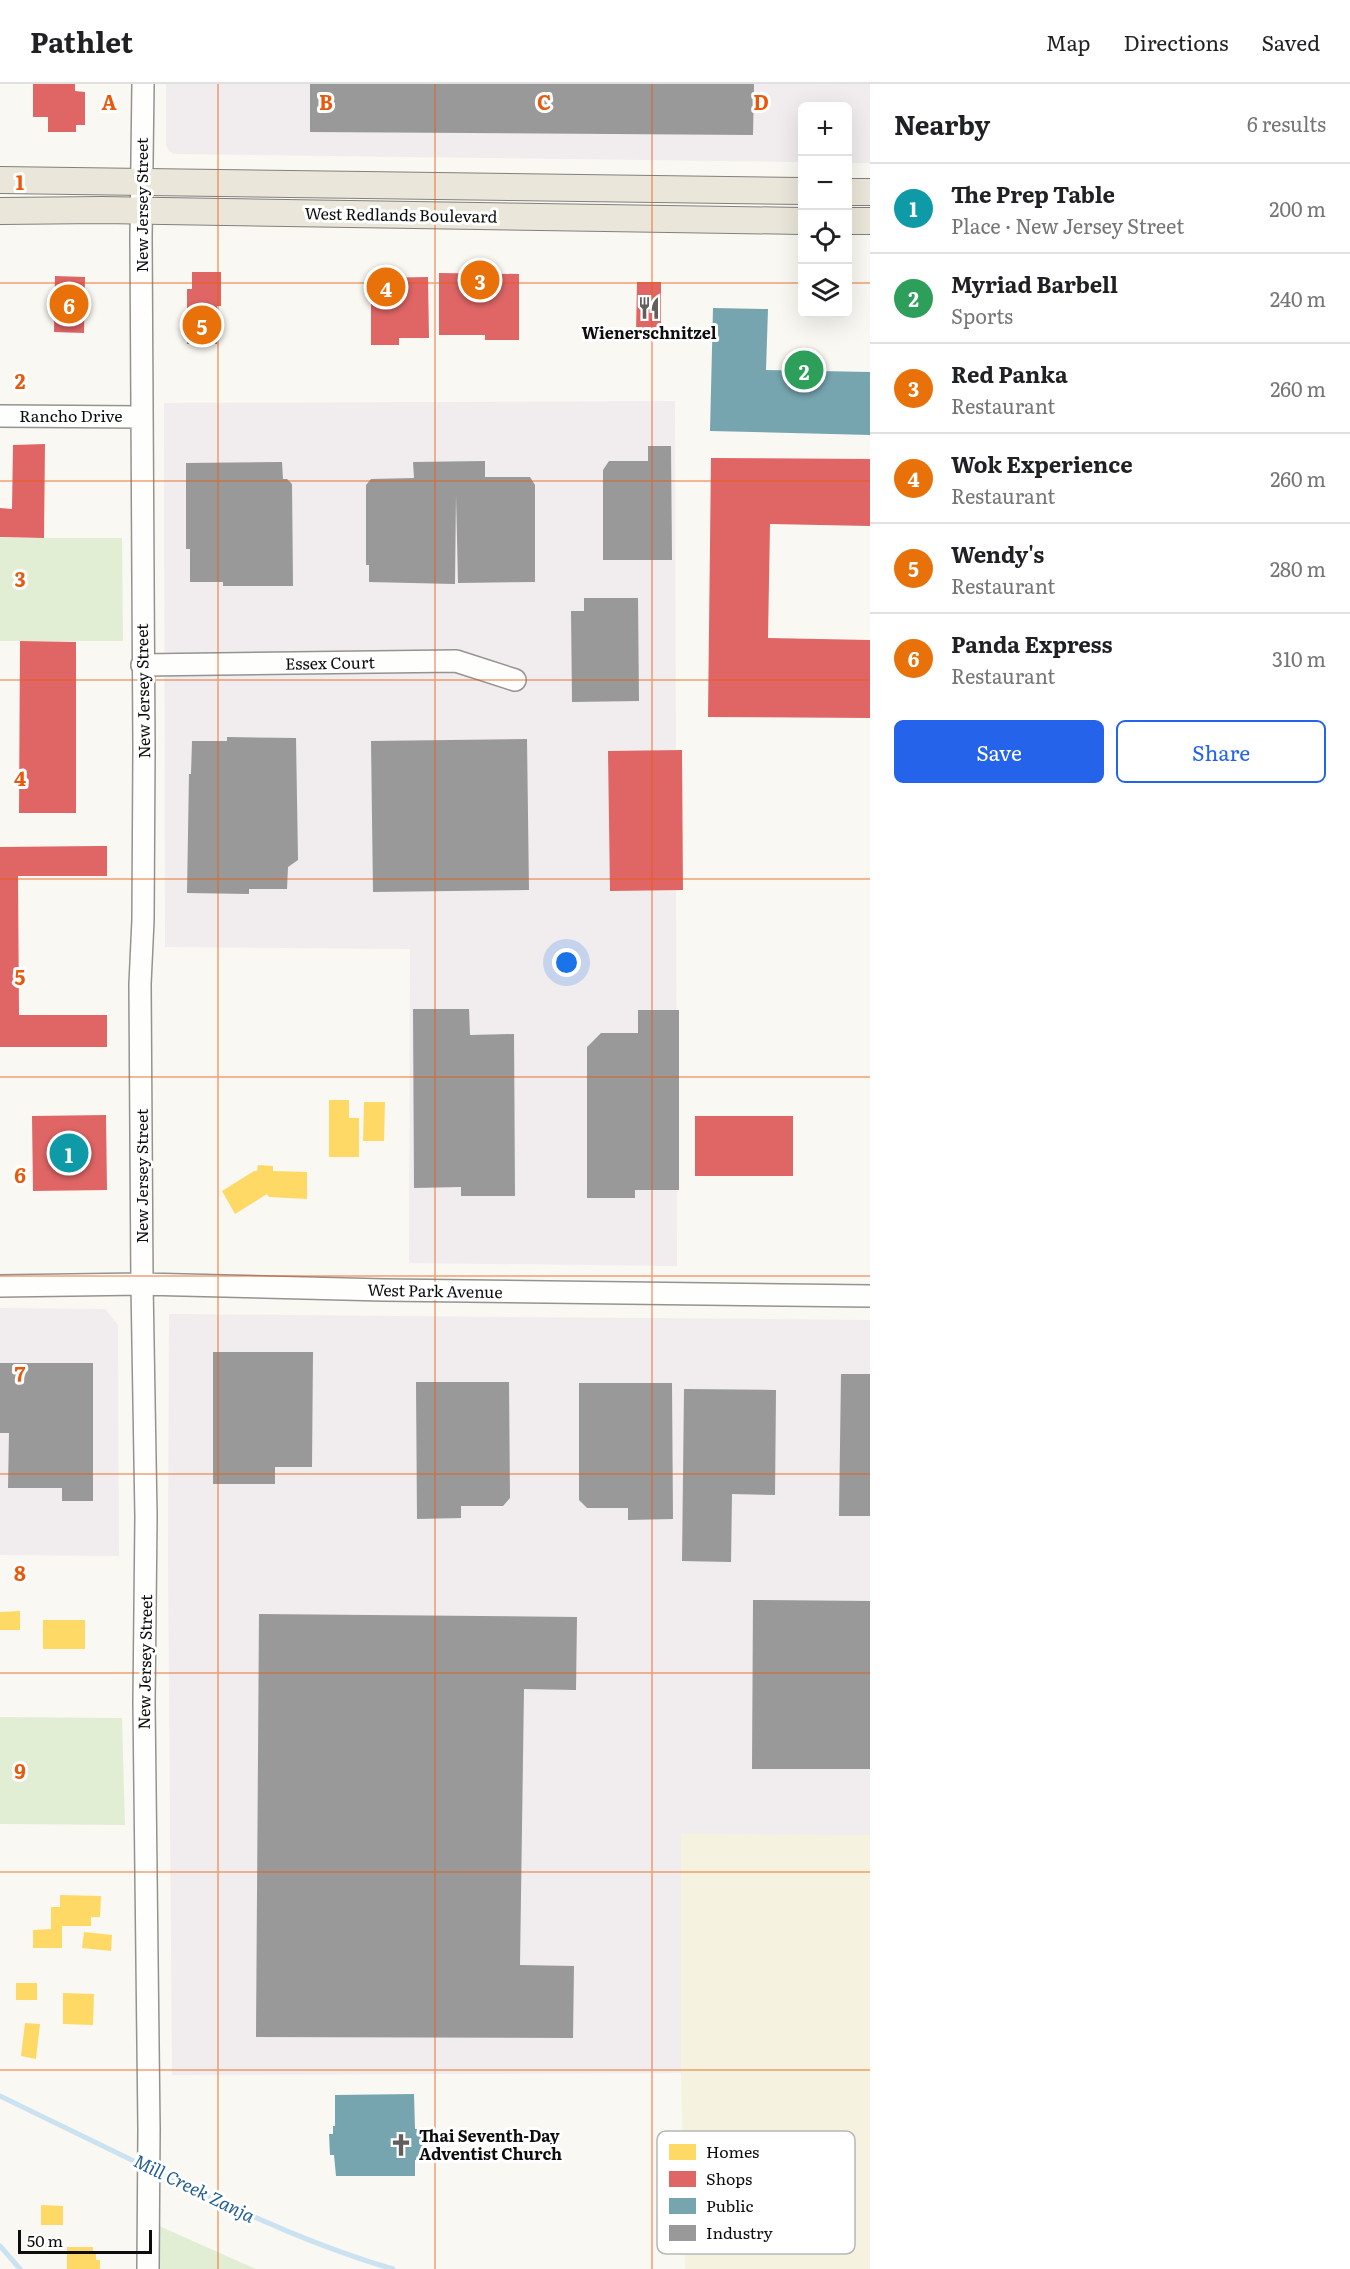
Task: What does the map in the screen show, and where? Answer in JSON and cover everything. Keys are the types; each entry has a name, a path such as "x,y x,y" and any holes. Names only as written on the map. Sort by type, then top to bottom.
{"main road":[{"name":"West Redlands Boulevard","path":"0,180 798,191"},
{"name":"West Redlands Boulevard","path":"0,211 798,220"},
{"path":"852,221 870,221"}],"street":[{"name":"New Jersey Street","path":"143,84 141,211 144,771 140,984 146,1517 144,1702 149,2138 148,2269"},
{"name":"Rancho Drive","path":"0,416 142,417"},
{"name":"Essex Court","path":"142,665 456,661 515,680"},
{"name":"West Park Avenue","path":"0,1286 142,1284 384,1290 870,1296"}],"shaded area":[{"path":"166,84 870,84 870,163 852,163 852,102 798,102 798,162 174,154 166,145"},
{"path":"675,401 677,1266 409,1263 410,949 165,947 164,403"},
{"path":"0,1308 105,1309 118,1325 119,1556 0,1555"},
{"path":"169,1314 870,1320 870,1835 681,1835 681,2073 172,2075 168,1558"},
{"path":"681,1834 870,1835 870,2269 685,2269 685,2254 855,2254 855,2131 682,2131"}],"green space":[{"path":"0,538 122,538 123,641 0,641"},
{"path":"0,1717 122,1718 125,1825 0,1824"},
{"path":"159,2226 256,2269 159,2269"}],"building: Homes":[{"path":"329,1100 349,1100 349,1118 359,1118 359,1157 329,1157"},
{"path":"364,1102 385,1102 384,1141 363,1141"},
{"path":"258,1165 273,1166 273,1171 307,1172 307,1199 269,1197 267,1194 235,1214 222,1191 257,1171"},
{"path":"20,1611 20,1630 0,1630 0,1612"},
{"path":"43,1620 85,1620 85,1649 43,1649"},
{"path":"60,1895 101,1896 100,1917 91,1917 91,1926 62,1926 62,1948 33,1948 33,1930 51,1929 51,1907 60,1907"},
{"path":"84,1932 112,1935 111,1951 82,1948"},
{"path":"16,1983 37,1983 37,2000 16,2000"},
{"path":"63,1993 94,1994 93,2025 63,2024"},
{"path":"25,2023 40,2024 36,2059 21,2056"},
{"path":"41,2205 63,2206 63,2225 41,2225"},
{"path":"67,2247 93,2247 96,2260 100,2260 100,2269 67,2269"}],"building: Shops":[{"path":"33,84 75,84 75,91 85,92 85,125 76,125 76,132 48,132 48,117 33,117"},
{"path":"192,272 221,272 221,306 217,306 217,344 187,344 187,289 192,289"},
{"path":"439,273 519,274 519,340 485,340 485,335 439,335"},
{"path":"55,276 85,277 84,333 54,332"},
{"path":"428,277 429,338 399,338 399,345 371,345 371,278"},
{"name":"Wienerschnitzel","path":"637,282 661,282 661,334 636,333"},
{"path":"45,444 44,538 0,537 0,508 12,509 13,445"},
{"path":"711,458 870,459 870,526 770,524 768,638 870,640 870,718 708,717"},
{"path":"20,641 76,642 76,813 19,813"},
{"path":"682,750 683,890 610,891 608,751"},
{"path":"107,846 107,876 18,876 19,1015 107,1015 107,1047 0,1047 0,847"},
{"path":"106,1115 107,1190 33,1191 32,1116"},
{"path":"695,1116 793,1116 793,1176 695,1176"}],"building: Public":[{"path":"713,308 768,309 766,370 870,372 870,435 710,431"},
{"path":"414,2094 415,2129 427,2129 427,2161 415,2160 415,2176 336,2176 334,2155 330,2155 329,2134 333,2134 333,2126 335,2126 335,2095"}],"building: Industry":[{"path":"310,84 754,84 753,135 310,132"},
{"path":"648,446 671,446 672,560 603,560 603,470 609,461 648,461"},
{"path":"485,461 485,477 530,477 535,485 535,582 458,583 456,495 455,584 369,582 369,565 366,565 366,485 371,479 414,478 413,462"},
{"path":"282,462 283,479 287,479 292,484 293,586 223,586 223,582 190,582 190,549 186,549 186,463"},
{"path":"584,598 638,598 639,701 572,702 571,611 584,611"},
{"path":"227,737 296,738 298,860 288,867 287,889 249,889 249,894 187,893 189,774 191,774 192,741 227,741"},
{"path":"527,739 529,890 373,892 371,741"},
{"path":"413,1009 469,1009 470,1035 514,1034 515,1196 461,1196 461,1187 414,1188"},
{"path":"638,1010 679,1010 679,1190 635,1190 635,1198 587,1198 587,1047 601,1033 638,1033"},
{"path":"213,1352 313,1352 312,1467 275,1467 275,1484 213,1484"},
{"path":"0,1363 93,1363 93,1501 62,1501 62,1488 8,1488 9,1433 0,1433"},
{"path":"841,1374 870,1374 870,1516 839,1516"},
{"path":"416,1382 509,1382 510,1498 503,1506 461,1506 461,1518 417,1519"},
{"path":"579,1383 672,1383 673,1519 628,1520 628,1508 587,1508 579,1500"},
{"path":"684,1389 776,1390 775,1495 732,1494 731,1562 682,1561"},
{"path":"753,1600 870,1601 870,1769 752,1769"},
{"path":"259,1614 577,1617 576,1690 524,1689 520,1965 574,1966 573,2038 256,2037"}],"waterway":[{"name":"Mill Creek Zanja","path":"0,2096 142,2165"},
{"name":"Mill Creek Zanja","path":"153,2171 301,2237 393,2269"},
{"path":"0,2246 20,2269"}],"place":[{"name":"Red Panka","path":"480,280"},
{"name":"Wok Experience","path":"386,287"},
{"name":"Panda Express","path":"69,304"},
{"name":"Wienerschnitzel","path":"649,308"},
{"name":"Wendy's","path":"202,325"},
{"name":"Myriad Barbell","path":"804,370"},
{"name":"The Prep Table","path":"69,1153"},
{"name":"Thai Seventh-Day Adventist Church","path":"401,2145"}]}
